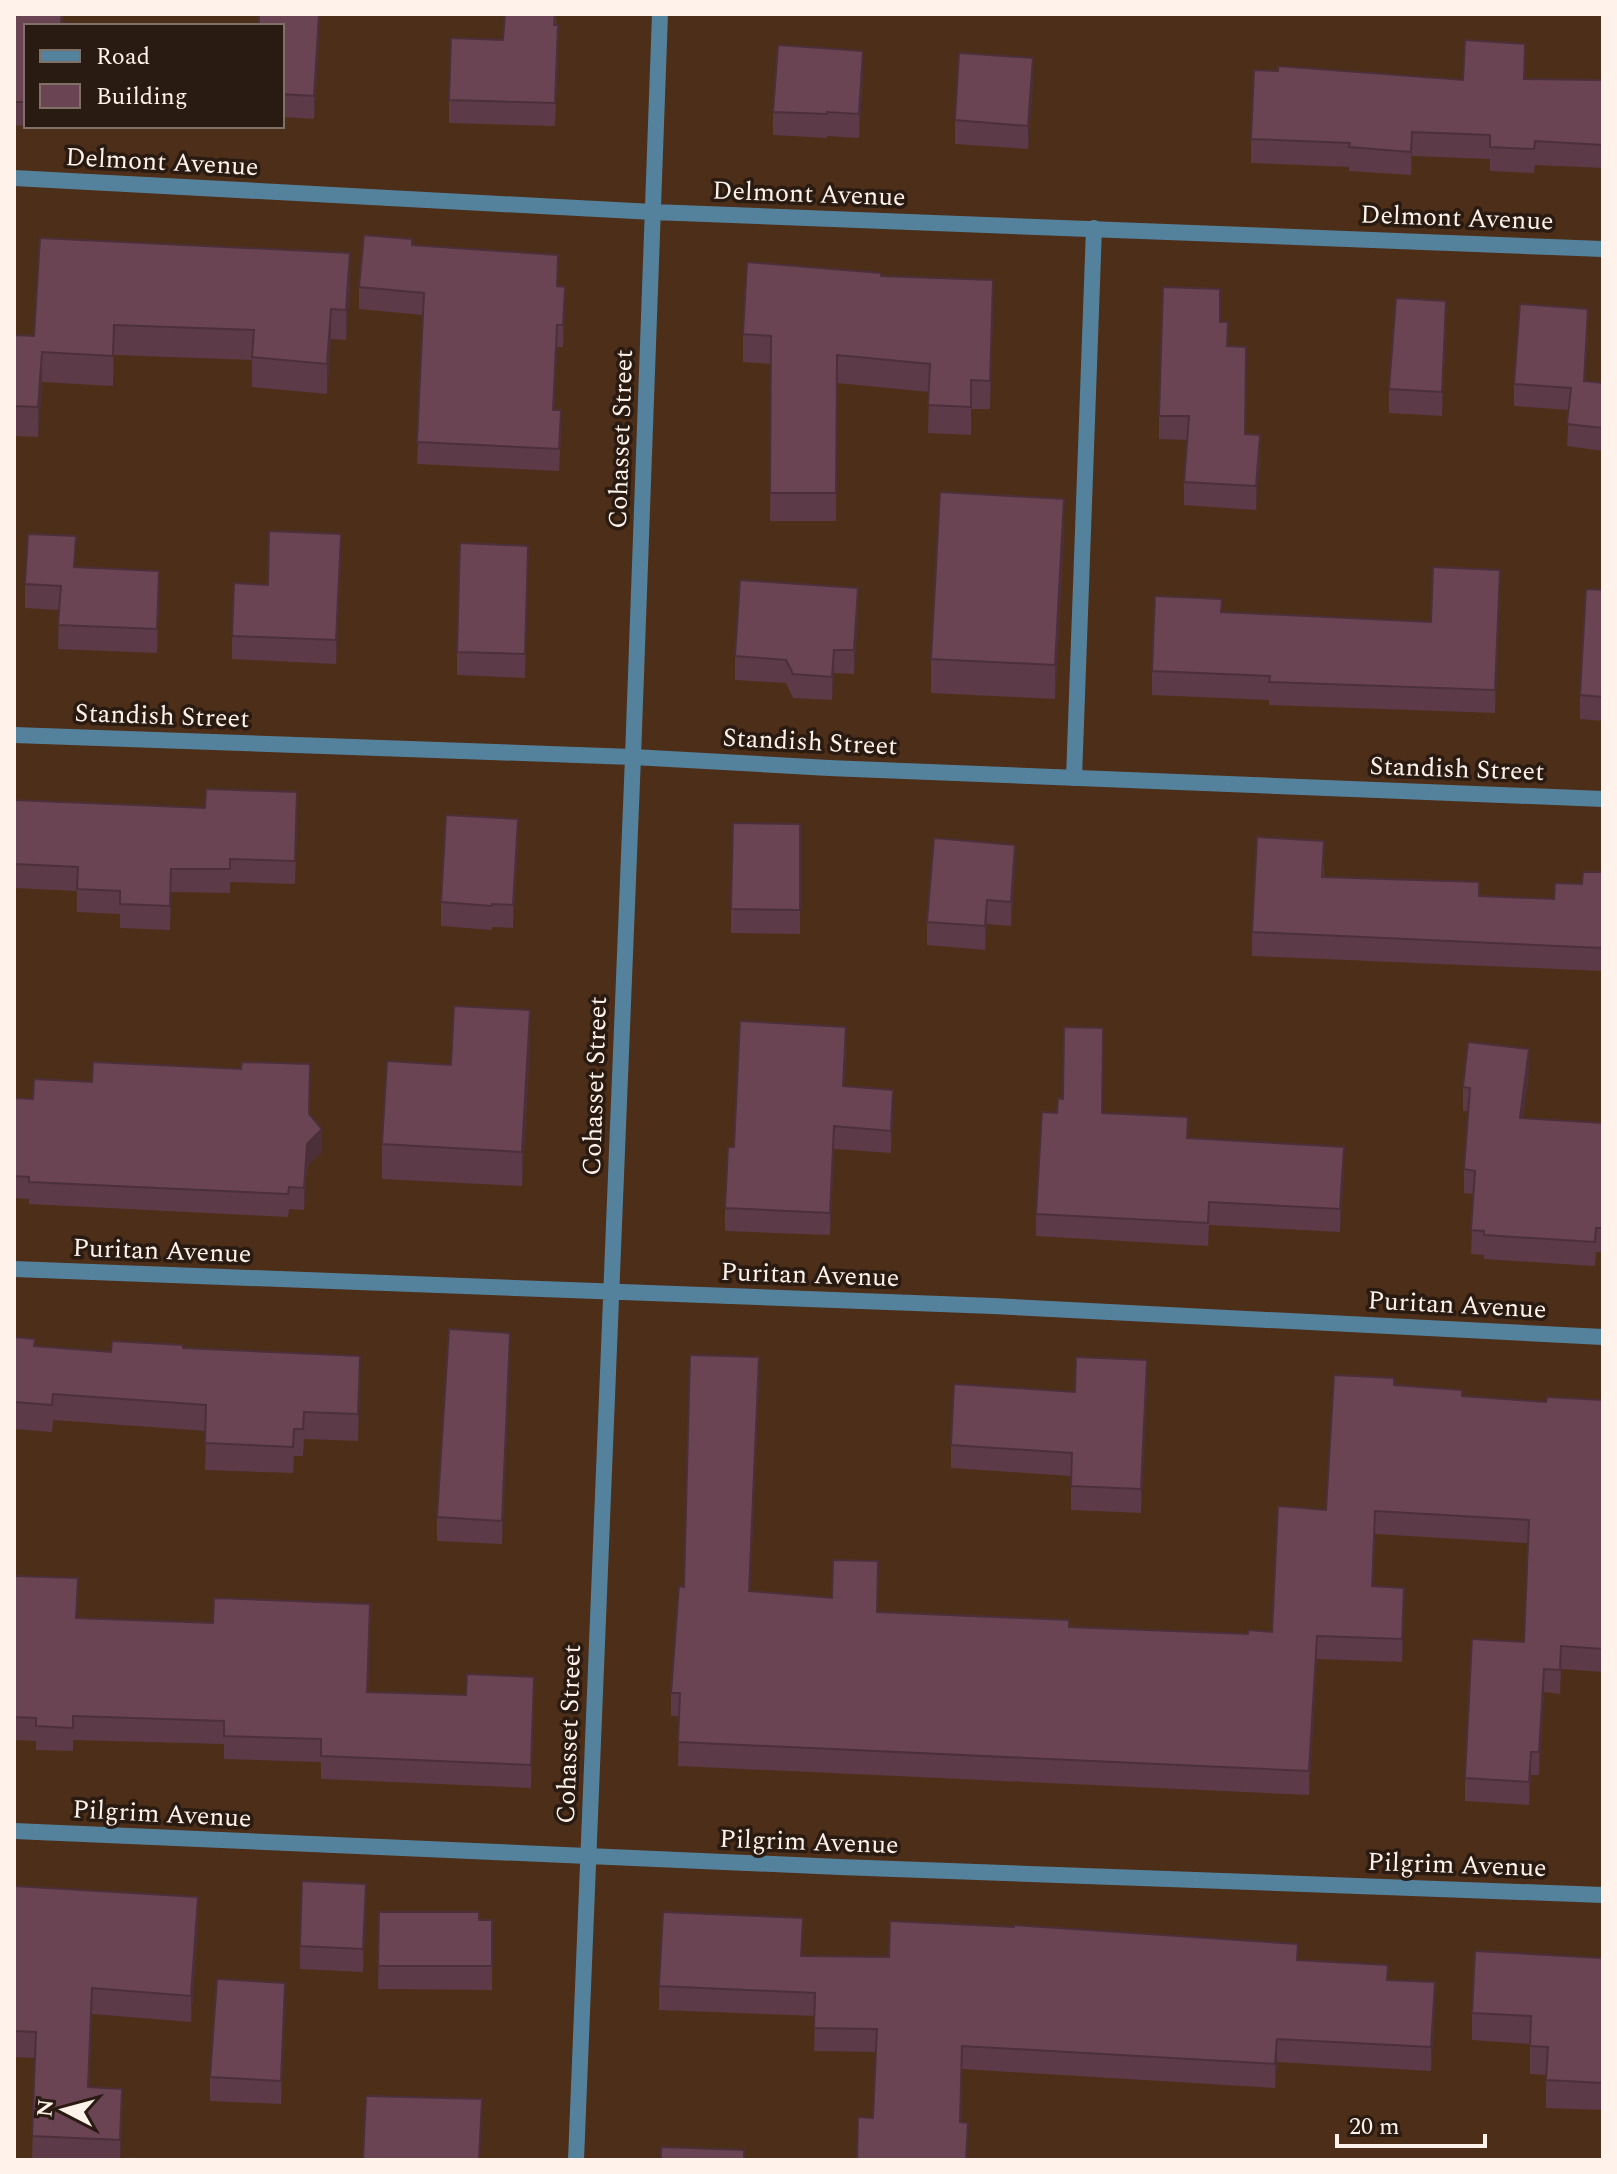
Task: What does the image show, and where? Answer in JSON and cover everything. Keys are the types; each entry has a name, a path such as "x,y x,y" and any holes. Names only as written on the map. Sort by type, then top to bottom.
{"street":[{"name":"Cohasset Street","path":"576,2160 660,14"},
{"name":"Delmont Avenue","path":"14,178 653,212 1603,249"},
{"path":"1074,778 1094,228"},
{"name":"Standish Street","path":"14,735 633,757 1603,799"},
{"name":"Puritan Avenue","path":"14,1269 993,1306 1603,1337"},
{"name":"Pilgrim Avenue","path":"14,1831 588,1857 1603,1895"}],"building":[{"path":"14,14 62,14 61,23 75,24 24,24 24,102 14,102"},
{"path":"259,14 319,14 314,96 284,94 284,24 259,24"},
{"path":"505,14 555,14 554,25 558,25 555,103 449,100 451,38 503,40"},
{"path":"1465,40 1525,44 1524,79 1603,80 1603,145 1535,141 1534,149 1490,147 1490,135 1412,132 1411,152 1349,147 1350,143 1251,139 1254,70 1278,71 1278,66 1463,80"},
{"path":"778,45 863,51 859,114 773,112"},
{"path":"959,53 1033,58 1028,126 955,120"},
{"path":"364,235 412,239 412,245 558,255 557,286 565,287 563,325 557,325 553,410 561,410 559,449 417,442 424,293 359,287"},
{"path":"40,238 350,253 346,310 331,309 327,364 252,357 254,330 114,325 113,356 42,352 38,407 14,406 14,335 34,336"},
{"path":"747,262 881,273 881,276 993,280 990,381 971,380 971,407 928,405 930,364 837,355 836,493 770,493 771,336 743,334"},
{"path":"1163,287 1220,289 1220,322 1228,322 1227,346 1246,347 1245,434 1260,435 1256,486 1184,482 1189,416 1159,416"},
{"path":"1396,298 1446,301 1442,392 1389,389"},
{"path":"1520,304 1588,309 1584,381 1603,383 1603,428 1567,424 1571,388 1514,384"},
{"path":"940,492 1064,499 1055,665 931,659"},
{"path":"269,531 341,534 336,640 232,636 234,583 268,585"},
{"path":"28,534 76,536 74,567 159,571 157,629 58,625 61,586 25,584"},
{"path":"460,543 528,546 525,654 457,652"},
{"path":"1433,567 1500,570 1495,690 1269,682 1270,676 1152,671 1155,596 1222,599 1221,612 1431,622"},
{"path":"740,580 858,588 854,650 834,650 832,677 793,674 786,660 735,656"},
{"path":"1586,589 1603,590 1603,697 1580,695"},
{"path":"206,789 297,792 295,861 230,859 230,869 171,869 170,906 120,904 120,891 77,889 78,867 14,864 14,800 205,808"},
{"path":"446,815 518,819 513,905 441,902"},
{"path":"733,823 800,824 800,910 731,909"},
{"path":"1257,837 1324,841 1322,877 1479,882 1479,896 1554,899 1555,883 1582,884 1583,872 1603,872 1603,948 1252,932"},
{"path":"934,838 1015,845 1011,902 987,900 985,926 927,922"},
{"path":"454,1006 530,1010 522,1152 382,1144 387,1061 451,1065"},
{"path":"740,1021 846,1027 843,1086 893,1090 891,1131 834,1126 830,1213 725,1208 728,1147 734,1147"},
{"path":"1064,1027 1103,1028 1102,1113 1188,1117 1187,1138 1344,1147 1340,1209 1209,1202 1208,1223 1036,1214 1042,1112 1057,1113 1058,1098 1063,1099"},
{"path":"1468,1042 1529,1049 1520,1118 1603,1123 1603,1228 1596,1228 1595,1242 1484,1235 1484,1231 1471,1230 1475,1171 1464,1169 1470,1088 1463,1087"},
{"path":"93,1062 241,1069 242,1062 310,1064 309,1114 322,1129 307,1144 304,1188 289,1187 288,1194 29,1182 29,1177 14,1176 14,1098 33,1099 34,1079 92,1082"},
{"path":"449,1329 510,1333 502,1521 437,1517"},
{"path":"14,1337 35,1339 34,1346 111,1352 112,1341 183,1345 183,1348 360,1356 358,1414 304,1412 303,1429 294,1429 293,1447 205,1443 206,1405 53,1394 52,1405 14,1402"},
{"path":"690,1355 759,1357 749,1591 832,1598 833,1560 878,1561 877,1612 1069,1620 1069,1627 1248,1634 1248,1630 1272,1632 1278,1506 1326,1510 1334,1375 1394,1378 1394,1385 1462,1390 1462,1396 1546,1402 1547,1397 1603,1400 1603,1649 1561,1646 1560,1670 1544,1669 1539,1752 1531,1752 1529,1782 1465,1778 1472,1639 1524,1642 1529,1520 1375,1511 1372,1586 1404,1588 1402,1639 1317,1636 1309,1771 678,1742 680,1693 671,1693 679,1586 684,1587"},
{"path":"1076,1357 1147,1360 1141,1489 1071,1486 1072,1453 951,1445 954,1384 1075,1392"},
{"path":"14,1576 78,1578 76,1618 213,1623 214,1598 370,1604 367,1692 466,1695 467,1674 534,1677 531,1765 321,1756 321,1739 224,1736 224,1721 73,1716 73,1728 36,1726 36,1718 14,1717"},
{"path":"302,1881 366,1884 363,1949 300,1946"},
{"path":"14,1886 198,1897 191,1996 92,1988 88,2087 122,2089 120,2140 32,2136 36,2032 14,2031"},
{"path":"379,1912 479,1912 479,1920 492,1920 492,1966 378,1966"},
{"path":"663,1912 803,1918 801,1956 889,1957 890,1921 1014,1925 1298,1944 1297,1960 1388,1965 1387,1980 1435,1982 1431,2047 1277,2039 1275,2064 962,2046 960,2122 968,2123 966,2160 857,2160 858,2117 873,2118 877,2029 814,2028 815,1993 659,1986"},
{"path":"1475,1951 1603,1958 1603,2083 1546,2080 1548,2047 1530,2046 1531,2016 1472,2013"},
{"path":"217,1979 285,1983 281,2081 210,2077"},
{"path":"366,2096 482,2099 479,2160 363,2160"},
{"path":"661,2147 744,2150 744,2160 661,2160"}]}
